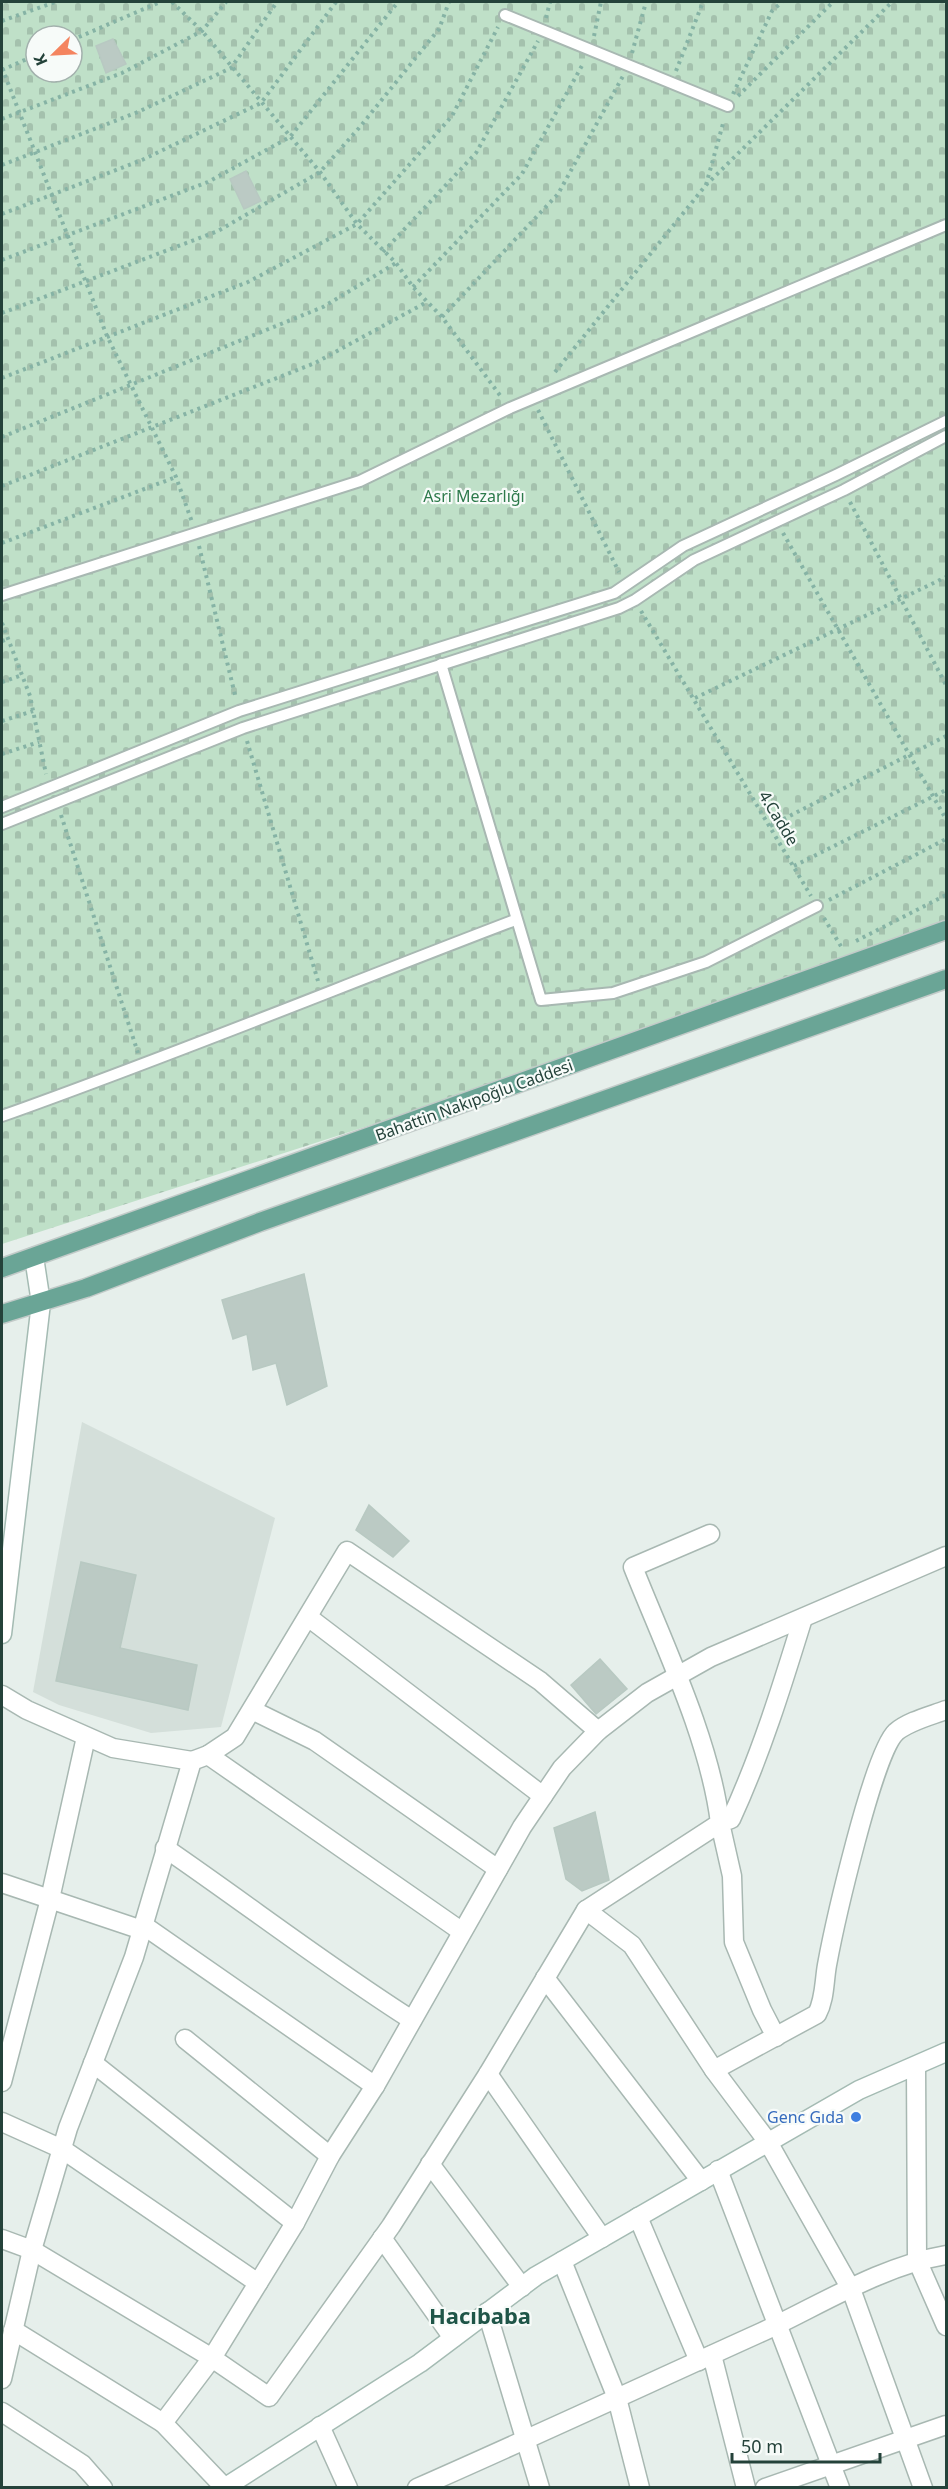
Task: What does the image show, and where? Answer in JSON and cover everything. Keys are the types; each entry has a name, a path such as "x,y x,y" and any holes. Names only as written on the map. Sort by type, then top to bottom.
{"main road":[{"name":"Bahattin Nakıpoğlu Caddesi","path":"2,1268 946,930"},
{"path":"2,1314 41,1303 260,1222 946,979"}],"street":[{"path":"2,1634 41,1303 34,1257"},
{"path":"710,1534 633,1566 677,1676 716,1788 720,1823 732,1876 734,1942 762,2010 776,2037"},
{"path":"2,2379 32,2250 62,2149 142,1928 165,1848 200,1758 235,1737 347,1551 540,1682 598,1731"},
{"path":"163,2423 212,2358 295,2223 330,2156 375,2086 461,1931 562,1768 598,1731 646,1693 711,1657 946,1556"},
{"path":"308,1617 543,1796"},
{"path":"2,2239 32,2250 212,2358 269,2397 382,2238 488,2074 586,1910 720,1823 731,1819 748,1781 780,1694 803,1618"},
{"path":"2,1695 27,1710 113,1748 200,1758 461,1931"},
{"path":"252,1710 315,1741 498,1869"},
{"path":"714,2070 817,2014 822,2005 833,1942 864,1814 883,1751 896,1732 918,1720 946,1710"},
{"path":"2,2082 50,1899 86,1737"},
{"path":"165,1848 299,1941 339,1974 412,2020"},
{"path":"2,1883 142,1928 375,2086"},
{"path":"586,1910 632,1945 714,2070 768,2142 851,2289 923,2487"},
{"path":"544,1978 701,2181"},
{"path":"185,2039 330,2156"},
{"path":"13,2330 163,2423 224,2487 420,2362 522,2287 562,2262 859,2090 946,2052"},
{"path":"93,2063 295,2223"},
{"path":"915,2066 917,2260 946,2326"},
{"path":"488,2074 602,2238"},
{"path":"2,2122 62,2149 258,2283"},
{"path":"430,2164 522,2287"},
{"path":"718,2170 840,2487"},
{"path":"638,2217 705,2358 746,2487"},
{"path":"382,2238 453,2338"},
{"path":"417,2487 917,2260 946,2255"},
{"path":"562,2262 617,2398 640,2487"},
{"path":"487,2312 540,2487"},
{"path":"2,2412 82,2464 103,2487"},
{"path":"765,2487 946,2424"},
{"path":"320,2426 348,2487"}],"lane":[{"path":"505,15 728,106"},
{"path":"2,595 360,481 510,408 946,225"},
{"path":"2,807 48,786 239,711 614,593 683,546 837,475 946,421"},
{"path":"2,824 243,728 619,608 635,600 694,560 844,490 946,436"},
{"path":"441,664 515,920 541,1000 613,993 706,962 817,906"},
{"path":"2,1116 142,1065 515,920"}],"path":[{"path":"2,21 55,2"},
{"path":"84,35 160,2"},
{"path":"172,2 202,32 320,172 357,224 396,263 413,287 442,317 510,408"},
{"path":"2,119 122,72 202,32 226,2"},
{"path":"2,165 138,112 231,68 277,2"},
{"path":"2,214 142,160 261,103 336,2"},
{"path":"2,260 208,182 290,137 398,2"},
{"path":"2,313 218,231 320,172 359,128 439,29 449,2"},
{"path":"383,252 476,153 543,32 550,2"},
{"path":"413,287 522,174 591,50 601,2"},
{"path":"442,317 558,194 628,66 646,2"},
{"path":"671,82 703,2"},
{"path":"706,185 728,106 772,11 782,2"},
{"path":"728,106 833,2"},
{"path":"627,586 533,400 706,185 892,2"},
{"path":"2,378 248,282 357,224 452,116 505,15"},
{"path":"2,70 24,60"},
{"path":"2,437 323,307 396,263"},
{"path":"2,486 315,363 427,302"},
{"path":"2,543 176,477"},
{"path":"844,490 946,685"},
{"path":"776,522 946,819"},
{"path":"695,698 946,577"},
{"name":"4.Cadde","path":"635,600 842,948 946,895"},
{"path":"2,623 33,711 48,786"},
{"path":"2,641 8,639"},
{"path":"2,682 22,675"},
{"path":"2,721 33,711"},
{"path":"770,826 946,736"},
{"path":"2,754 39,742"},
{"path":"794,866 946,790"},
{"path":"57,801 142,1065"},
{"path":"817,906 946,839"}],"shaded area":[{"path":"82,1422 275,1518 221,1727 151,1733 59,1705 33,1692"}],"green space":[{"name":"Asri Mezarlığı","path":"2,2 946,2 946,920 923,932 467,1094 2,1244"}],"building":[{"path":"113,39 126,64 106,73 96,46"},
{"path":"246,171 261,201 244,209 230,179"},
{"path":"304,1274 327,1386 287,1405 276,1363 253,1370 247,1334 233,1339 222,1300"},
{"path":"369,1505 409,1541 393,1557 356,1530"},
{"path":"81,1562 136,1575 120,1648 197,1665 188,1710 56,1681"},
{"path":"600,1659 627,1689 596,1714 571,1685"},
{"path":"595,1812 609,1880 582,1891 566,1879 554,1828"}],"place":[{"name":"Genc Gıda","path":"856,2117"}],"district":[{"name":"Hacıbaba","path":"480,2315"}]}
